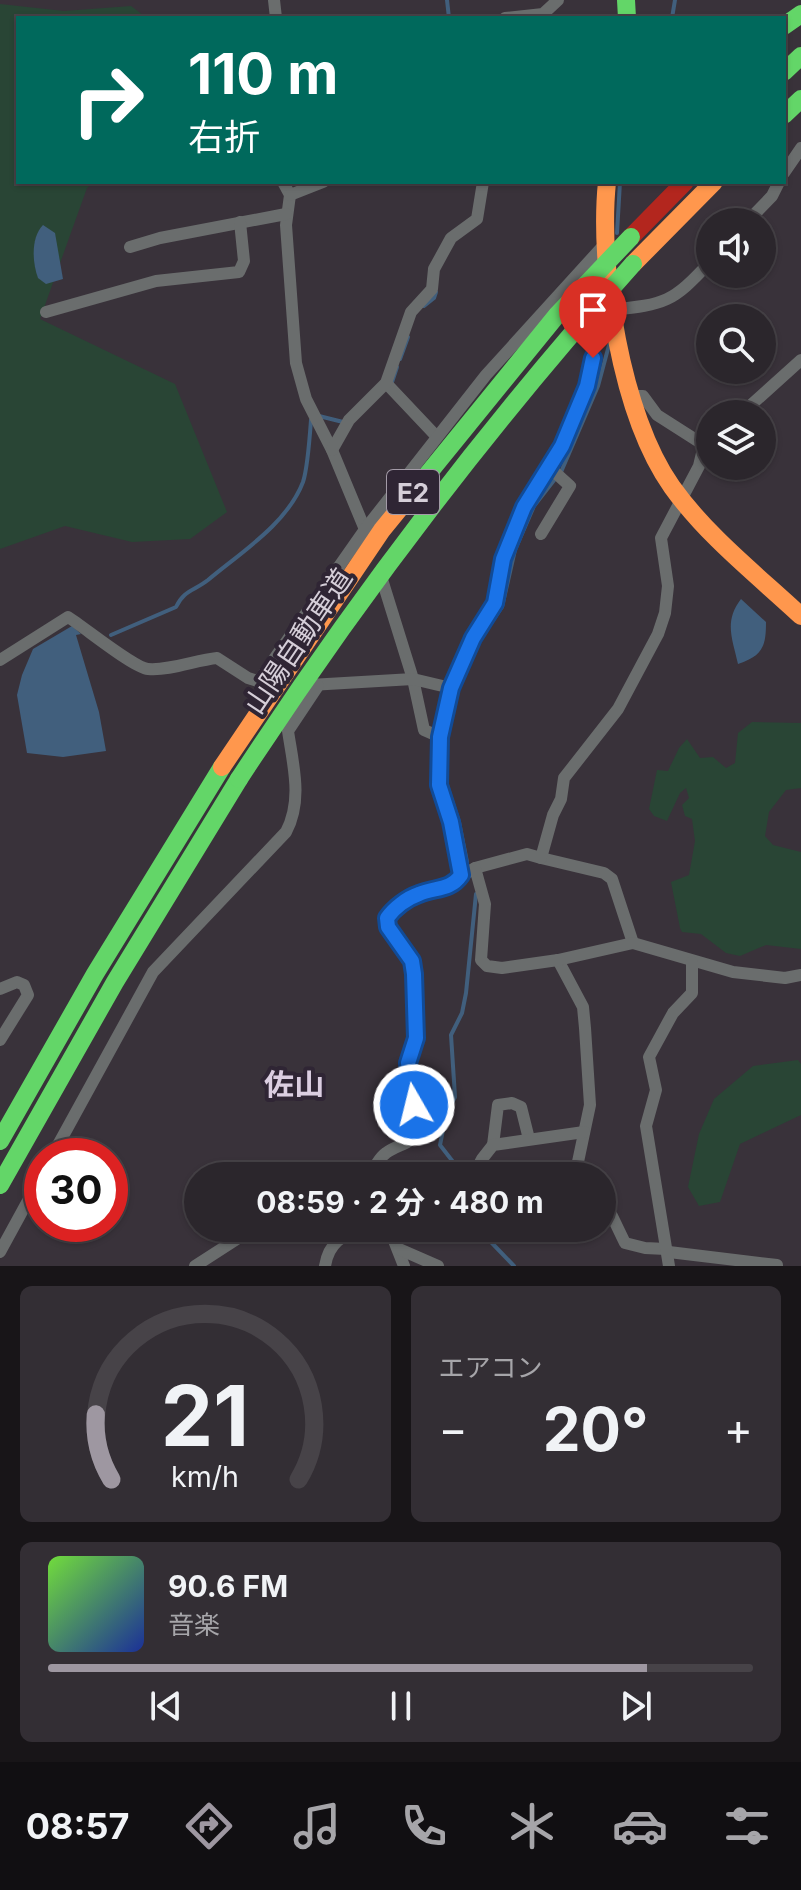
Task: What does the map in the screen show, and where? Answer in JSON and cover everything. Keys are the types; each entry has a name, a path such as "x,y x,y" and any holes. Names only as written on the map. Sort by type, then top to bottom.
{"main road":[{"path":"786,70 801,56"},
{"path":"786,85 801,71"},
{"path":"786,113 801,99"},
{"path":"607,184 604,245 611,310 632,396 658,465 703,524 801,616"},
{"name":"山陽自動車道","path":"0,1141 95,974 222,767 382,530 557,315 683,184"},
{"name":"山陽自動車道","path":"0,1185 115,982 239,779 398,545 572,330 712,184"}],"street":[{"path":"524,16 543,14 558,0"},
{"path":"786,170 801,148"},
{"path":"280,184 296,363 306,399 366,528 413,679 424,730 440,737"},
{"path":"282,184 290,195"},
{"path":"283,214 290,195 318,184"},
{"path":"332,450 347,422 388,386 411,312 432,289 439,260 453,236 477,219 483,184"},
{"path":"760,208 778,184"},
{"path":"130,247 160,238 283,214"},
{"path":"46,312 156,281 239,272 244,261 240,222"},
{"path":"258,682 366,528 486,375 604,245"},
{"path":"461,875 451,822 439,785 440,737 451,688 473,638 495,603 503,559 524,507 562,446 587,386 598,330 611,310 663,303 682,292 696,277"},
{"path":"757,400 801,360"},
{"path":"388,386 437,437"},
{"path":"632,396 643,396 657,415 696,437"},
{"path":"541,534 570,486 549,467"},
{"path":"541,858 553,815 561,799 564,778 613,717 658,634 665,613 668,586 661,538 696,472"},
{"path":"0,660 68,617 131,663 148,669 217,658 258,682 318,686 413,679 451,688"},
{"path":"62,1138 153,972 286,832 293,818 297,792 288,731 318,686"},
{"path":"379,1162 385,1153 413,1140 418,1131 408,1063 416,1038 414,974 412,961 388,927 387,918 397,906 420,893 444,889 475,868 527,854 604,873 612,879 633,943"},
{"path":"475,868 485,904 481,960 487,966 502,968 558,960 633,943 692,962 744,973 785,978 801,975"},
{"path":"558,960 583,1007 590,1105 578,1162"},
{"path":"669,1266 646,1126 656,1090 649,1057 673,1013 692,993 692,962"},
{"path":"0,989 17,982 24,985 28,995 0,1040"},
{"path":"480,1162 493,1145 498,1105 512,1103 521,1107 529,1139"},
{"path":"493,1145 584,1132"},
{"path":"0,1252 24,1208"},
{"path":"616,1224 625,1243 777,1265"},
{"path":"195,1266 232,1242"},
{"path":"325,1266 330,1248 336,1242"},
{"path":"396,1242 404,1266"},
{"path":"399,1249 438,1266"}],"green space":[{"path":"0,4 64,11 131,6 144,16 16,16 16,184 92,184 87,188 40,319 175,384 227,512 190,539 132,542 65,526 0,549"},
{"path":"752,722 801,723 801,788 786,790 769,812 765,836 773,845 801,852 801,949 766,945 740,956 726,953 701,934 682,932 680,928 671,882 689,875 695,841 692,819 685,816 682,805 689,798 686,788 680,793 667,821 654,816 649,809 657,770 668,771 687,739 700,758 713,757 726,768 735,763 738,733"},
{"path":"798,1060 801,1064 801,1115 740,1144 720,1202 699,1206 688,1187 699,1134 714,1099 753,1066"}],"water":[{"path":"43,225 55,233 63,279 46,284 38,278 34,257 36,236"},
{"path":"741,599 766,622 766,630 764,644 758,654 738,664 731,622"},
{"path":"72,626 81,634 76,635 99,712 106,751 63,757 27,753 17,695 22,675 33,649"}],"waterway":[{"path":"447,0 449,16"},
{"path":"672,16 675,0"},
{"path":"617,233 620,184"},
{"path":"424,306 436,292"},
{"path":"400,359 408,337"},
{"path":"561,472 598,386 609,345"},
{"path":"391,385 397,367"},
{"path":"111,635 176,607 186,594 262,537 286,511 303,482 311,420 319,416 343,422"},
{"path":"454,699 477,644 502,607 515,550 534,506 555,479"},
{"path":"445,751 450,720"},
{"path":"445,779 459,822 467,862"},
{"path":"453,1162 440,1145 446,1115 455,1097 451,1035 462,1013 466,993 476,894"},
{"path":"491,1242 514,1266"}],"traffic: fast":[{"path":"626,0 627,16"},
{"path":"786,25 801,14"},
{"path":"786,70 801,56"},
{"path":"786,113 801,99"},
{"path":"418,486 557,315 631,237"},
{"path":"239,779 330,645 426,514 527,387 633,264"},
{"path":"0,1141 95,974 222,767"},
{"path":"0,1185 115,982 239,779"}],"traffic: slow":[{"path":"607,184 606,256 617,340 639,421 654,457 672,487 701,522 801,616"},
{"path":"633,264 712,184"},
{"path":"222,767 382,530 418,486"}],"traffic: jam":[{"path":"631,237 683,184"}],"district":[{"name":"佐山","path":"294,1084"}],"route":[{"path":"414,1105 408,1063 416,1038 414,974 412,961 388,927 387,918 397,906 420,893 444,889 457,882 461,875 451,822 439,785 440,737 451,688 473,638 495,603 503,559 524,507 562,446 587,386 593,358"}]}
